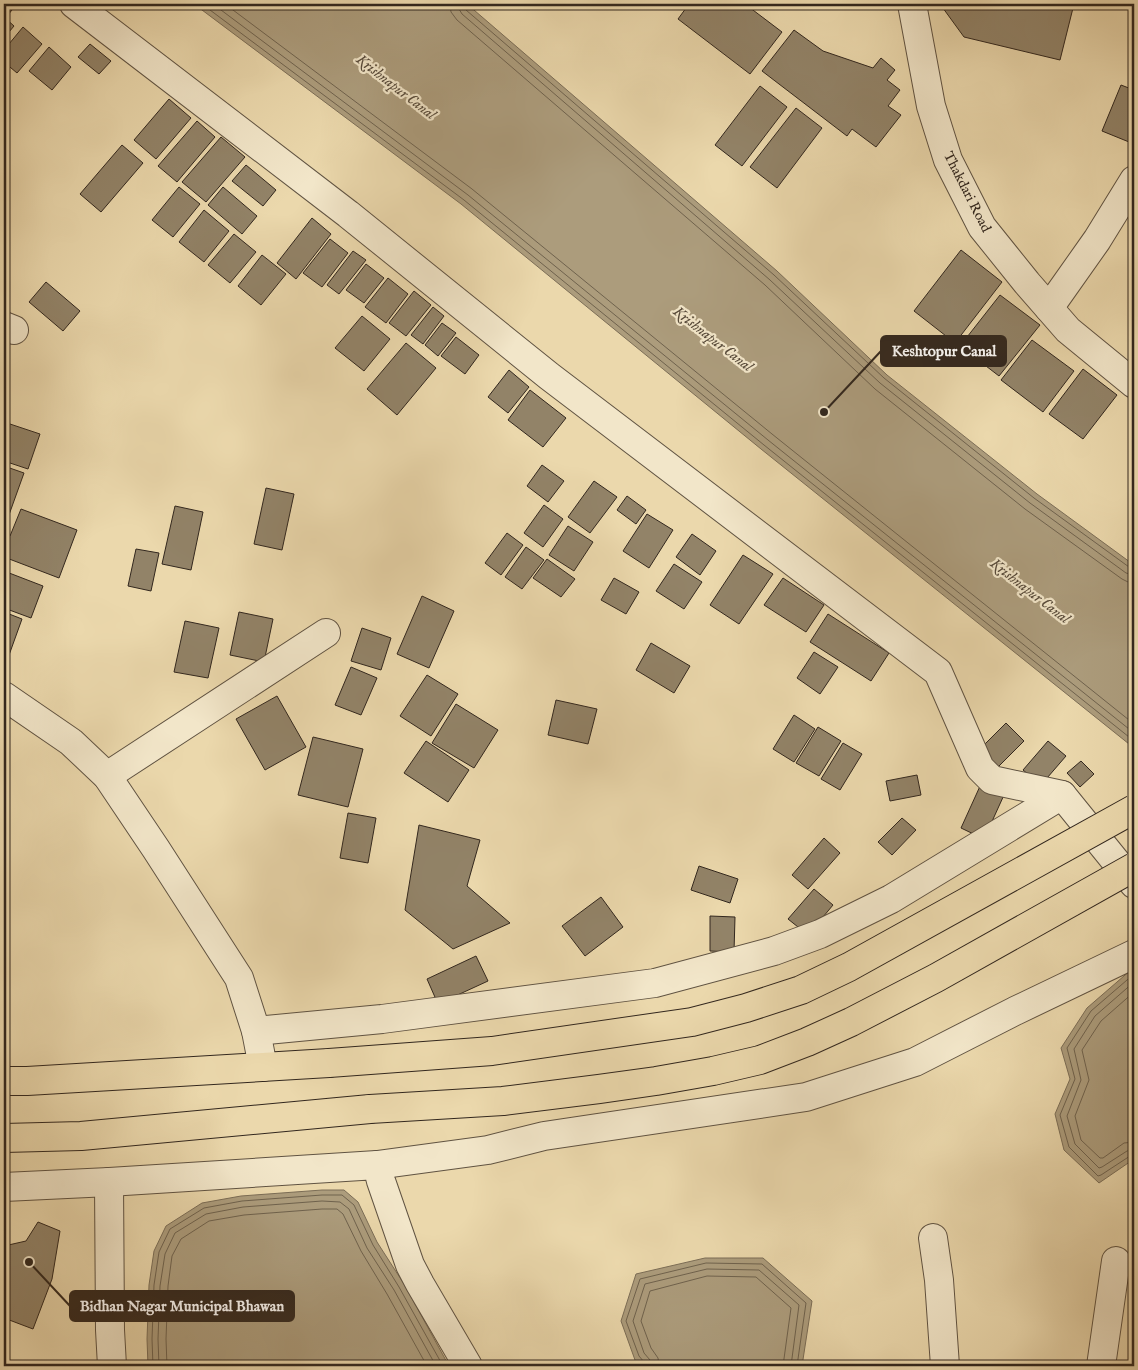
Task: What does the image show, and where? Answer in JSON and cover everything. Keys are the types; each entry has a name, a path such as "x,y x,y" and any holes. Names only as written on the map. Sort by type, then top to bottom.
{"main road":[{"path":"4,1081 328,1063 502,1050 692,1022 746,1008 801,990 849,967 1134,809"},
{"path":"4,1138 81,1136 370,1109 503,1101 665,1080 760,1060 807,1042 860,1018 936,978 1134,867"}],"street":[{"path":"74,4 348,214 549,376 938,672 980,768 992,780 1062,795 1134,884"},
{"name":"Thakdari Road","path":"912,4 932,106 948,160 982,227 1068,330 1134,384"},
{"path":"1049,308 1097,240 1134,180"},
{"path":"106,776 326,633"},
{"path":"4,696 71,742 106,776 156,849 239,978 256,1030 263,1067"},
{"path":"256,1030 382,1019 655,983 774,951 820,934 891,899 1062,795"},
{"path":"4,1187 377,1165 488,1150 544,1136 806,1097 915,1062 1015,1011 1134,954"},
{"path":"377,1165 410,1265 468,1366"},
{"path":"109,1182 112,1366"},
{"path":"933,1238 939,1280 945,1366"},
{"path":"1101,1366 1116,1260"}],"water":[{"name":"Krishnapur Canal","path":"194,4 467,4 777,271 887,375 1037,494 1134,565 1134,748 761,449 461,204"},
{"path":"1132,969 1134,970 1134,1159 1099,1183 1064,1150 1055,1114 1070,1079 1061,1048 1087,1008"},
{"path":"344,1190 358,1202 377,1242 404,1284 449,1366 148,1366 149,1285 154,1251 166,1226 202,1203 241,1196"},
{"path":"705,1258 763,1258 812,1301 802,1366 643,1366 635,1360 621,1321 636,1274"}],"building":[{"path":"4,4 17,4 7,16 4,13"},
{"path":"689,4 745,4 782,32 750,74 678,19"},
{"path":"940,4 1074,4 1060,60 964,37"},
{"path":"4,17 14,26 4,38"},
{"path":"23,27 42,44 17,73 4,62 4,50"},
{"path":"794,30 823,51 873,68 881,58 895,70 887,80 900,90 888,106 901,115 876,147 852,129 847,136 762,71"},
{"path":"90,44 111,61 99,74 78,57"},
{"path":"49,47 71,67 52,90 29,71"},
{"path":"1121,85 1134,90 1134,144 1102,131"},
{"path":"760,86 787,107 742,166 715,145"},
{"path":"169,99 191,118 156,159 134,140"},
{"path":"796,108 822,128 777,188 750,167"},
{"path":"197,121 215,137 177,182 158,166"},
{"path":"221,137 245,157 206,202 182,182"},
{"path":"122,145 143,163 101,212 80,194"},
{"path":"246,165 276,190 263,206 232,181"},
{"path":"179,187 200,204 173,237 152,220"},
{"path":"223,187 257,216 242,234 208,205"},
{"path":"204,210 229,231 204,262 179,242"},
{"path":"312,218 331,234 296,279 277,263"},
{"path":"234,234 256,252 230,283 208,265"},
{"path":"330,239 348,253 322,287 303,273"},
{"path":"961,250 1002,282 955,343 914,311"},
{"path":"353,251 366,260 339,294 327,285"},
{"path":"262,255 286,274 261,305 238,286"},
{"path":"366,264 384,278 364,303 346,290"},
{"path":"388,278 408,294 386,323 365,307"},
{"path":"46,282 80,311 63,331 29,302"},
{"path":"414,291 431,305 406,336 389,323"},
{"path":"1000,295 1040,325 999,376 960,346"},
{"path":"433,307 444,316 423,344 411,335"},
{"path":"362,316 390,339 364,371 335,348"},
{"path":"442,323 456,333 438,356 425,345"},
{"path":"456,337 479,355 465,374 441,356"},
{"path":"1032,340 1074,371 1043,412 1001,380"},
{"path":"406,343 436,368 397,415 367,389"},
{"path":"1083,369 1117,395 1083,439 1049,414"},
{"path":"509,370 529,387 508,413 488,397"},
{"path":"530,390 566,418 543,447 508,420"},
{"path":"4,422 40,434 28,469 4,461"},
{"path":"542,465 564,481 548,502 527,486"},
{"path":"4,466 24,473 5,526 4,525"},
{"path":"594,481 617,497 590,533 568,517"},
{"path":"266,488 294,494 282,550 254,544"},
{"path":"627,496 646,510 636,524 617,510"},
{"path":"544,505 563,519 543,547 524,533"},
{"path":"175,506 203,512 191,570 162,564"},
{"path":"21,509 77,530 59,578 4,557 4,534 10,536"},
{"path":"647,514 673,530 649,568 623,551"},
{"path":"568,526 593,542 574,571 549,555"},
{"path":"507,533 523,545 501,575 485,563"},
{"path":"692,534 716,551 700,575 676,557"},
{"path":"526,547 544,560 522,589 505,577"},
{"path":"136,549 159,553 151,591 128,586"},
{"path":"743,555 773,574 739,624 710,605"},
{"path":"547,559 575,579 561,597 533,578"},
{"path":"674,564 702,582 684,609 656,591"},
{"path":"4,571 43,586 31,618 4,608"},
{"path":"614,578 639,592 626,614 601,600"},
{"path":"783,578 824,605 806,632 764,605"},
{"path":"422,596 454,611 429,668 397,654"},
{"path":"4,612 22,619 4,669"},
{"path":"239,612 273,619 264,662 230,655"},
{"path":"828,614 889,653 871,681 810,642"},
{"path":"185,621 219,628 208,678 174,672"},
{"path":"362,628 391,638 381,670 351,661"},
{"path":"651,643 690,666 674,693 636,670"},
{"path":"814,652 838,667 820,694 797,678"},
{"path":"351,667 377,678 361,715 335,705"},
{"path":"427,675 458,694 431,736 400,716"},
{"path":"277,696 306,747 265,770 236,719"},
{"path":"556,700 597,709 588,744 548,735"},
{"path":"456,704 498,730 474,768 432,743"},
{"path":"794,715 815,729 794,762 773,749"},
{"path":"1006,723 1024,741 995,770 977,752"},
{"path":"818,727 841,741 819,776 796,763"},
{"path":"313,737 363,749 348,807 298,795"},
{"path":"426,741 469,770 448,802 404,773"},
{"path":"1048,741 1066,756 1041,785 1023,770"},
{"path":"843,743 862,754 840,790 821,779"},
{"path":"1081,761 1094,774 1080,787 1067,773"},
{"path":"917,775 921,795 890,801 886,781"},
{"path":"981,784 1004,795 984,839 961,828"},
{"path":"348,813 376,818 368,863 340,858"},
{"path":"902,818 916,830 892,855 878,842"},
{"path":"419,825 480,840 467,886 510,923 453,949 405,910"},
{"path":"824,838 840,853 808,889 792,875"},
{"path":"699,866 738,879 730,903 691,890"},
{"path":"814,889 833,905 808,935 788,919"},
{"path":"601,897 623,927 585,956 562,926"},
{"path":"710,916 735,917 734,952 710,951"},
{"path":"476,956 488,981 438,1004 427,979"},
{"path":"38,1222 60,1231 52,1279 33,1329 4,1318 4,1246 26,1241"}],"place":[{"name":"Keshtopur Canal","path":"824,412"},
{"name":"Bidhan Nagar Municipal Bhawan","path":"29,1262"}]}
